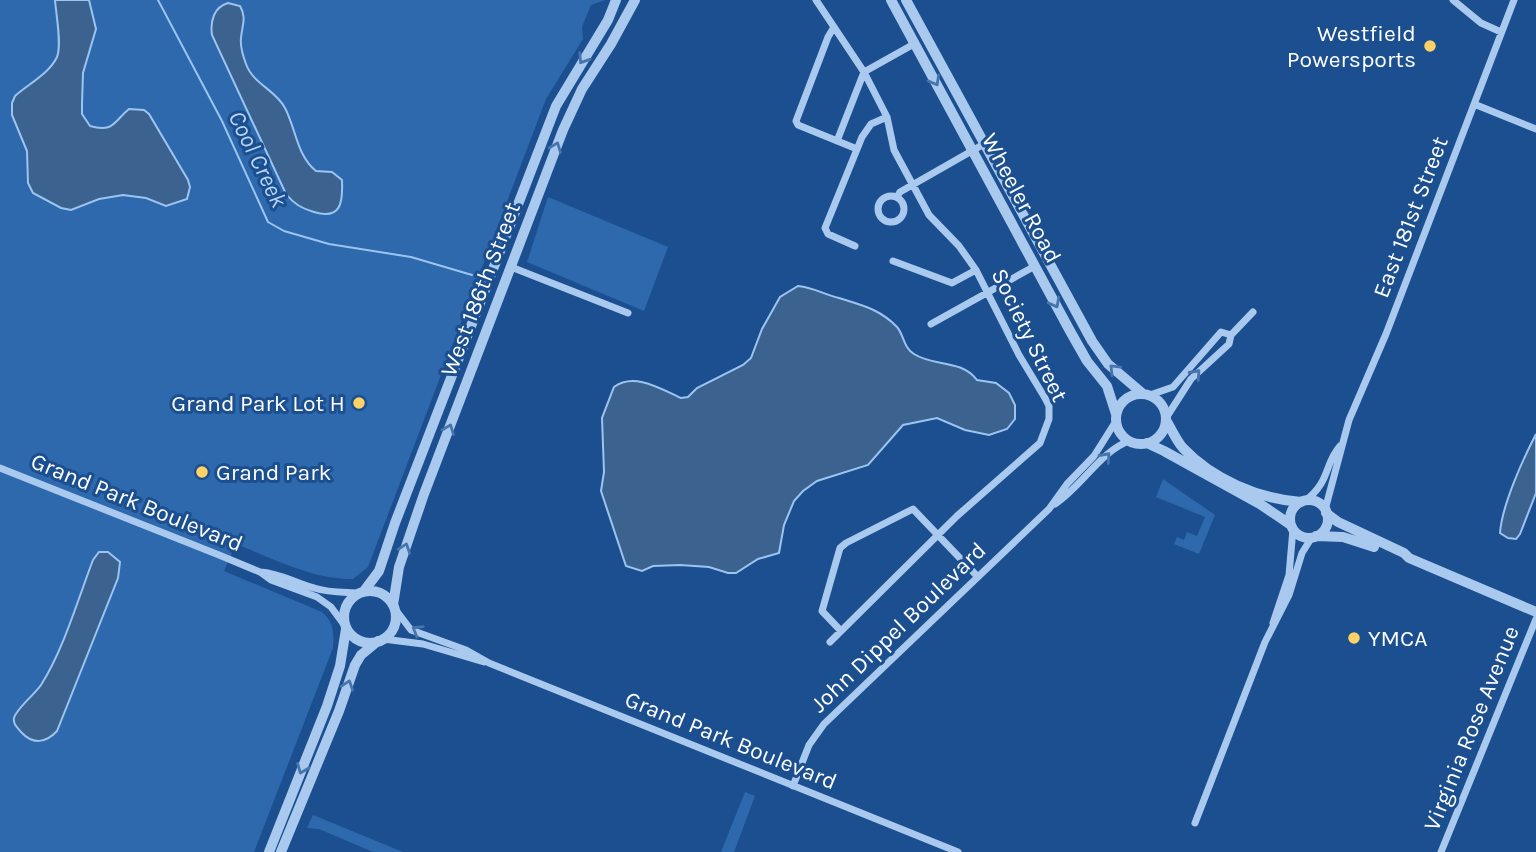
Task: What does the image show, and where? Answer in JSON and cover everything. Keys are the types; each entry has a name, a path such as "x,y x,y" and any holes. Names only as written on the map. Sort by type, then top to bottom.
{"street":[{"name":"West 186th Street","path":"361,592 379,571 556,106 608,20 616,0"},
{"name":"West 186th Street","path":"394,607 399,567 424,494 540,190 574,105 631,12 635,0"},
{"name":"Society Street","path":"816,0 864,72 887,117 894,150 929,215 959,246 976,270 1049,406 1047,429 1040,443 938,535 830,642"},
{"name":"Wheeler Road","path":"891,0 1087,360 1107,386 1116,417"},
{"name":"Wheeler Road","path":"906,0 1092,341 1108,364 1146,394"},
{"path":"1453,0 1481,23 1501,32"},
{"name":"East 181st Street","path":"1303,501 1322,485 1340,446 1514,0"},
{"path":"834,27 819,60 797,123 857,149"},
{"path":"837,141 864,72 915,44"},
{"path":"1474,104 1536,129"},
{"path":"855,246 831,236 825,230 868,127 887,117"},
{"path":"897,197 900,192 984,144"},
{"path":"525,185 540,190"},
{"path":"893,261 948,283 955,283 976,270"},
{"path":"931,324 1035,266"},
{"path":"511,267 628,313"},
{"path":"1147,443 1162,433 1166,419 1191,379 1229,344 1231,335 1253,312"},
{"path":"1231,335 1221,332 1173,387 1125,399 1116,417 1119,432 1129,441 1147,443 1164,451 1260,504 1299,535 1358,540 1402,559 1409,558"},
{"path":"1146,394 1161,403 1166,419 1184,449 1223,478 1265,496 1318,503 1338,522 1404,553 1409,558 1536,612"},
{"name":"John Dippel Boulevard","path":"1049,509 1067,484 1094,456 1116,417"},
{"name":"John Dippel Boulevard","path":"793,786 809,745 824,724 1049,509 1070,494 1112,449 1129,441"},
{"name":"East 181st Street","path":"1326,511 1341,453 1340,446"},
{"name":"Grand Park Boulevard","path":"0,468 320,598 331,607 346,628"},
{"path":"1273,624 1289,575 1291,512 1303,501"},
{"path":"841,631 822,611 840,548 913,509 978,577"},
{"path":"1195,823 1273,624 1289,595 1302,552 1326,526 1326,511"},
{"name":"Grand Park Boulevard","path":"260,572 275,573 329,592 361,592"},
{"path":"269,852 327,706 340,666 346,628 343,617 345,607 351,598 361,592 373,590 383,594 394,607 395,624 390,633 357,661 281,852"},
{"name":"Grand Park Boulevard","path":"394,607 411,629 466,650 489,663 958,852"},
{"name":"Virginia Rose Avenue","path":"1441,852 1536,619"},
{"path":"346,628 359,640 368,643 380,640"},
{"name":"Grand Park Boulevard","path":"380,640 423,644 467,659 489,663"}],"shaded area":[{"name":"Grand Park","path":"0,0 605,0 591,5 582,27 583,39 546,99 368,567 353,579 323,576 236,544 224,571 322,612 329,620 333,633 333,648 254,852 0,852"},
{"path":"55,0 89,0 96,29 83,73 82,114 90,126 104,128 113,125 129,109 144,110 149,114 188,180 190,187 187,199 166,206 146,198 123,195 99,199 71,210 61,208 33,193 28,183 27,151 12,115 12,103 15,96 44,74 57,57 59,37"},
{"path":"228,3 240,6 242,10 244,18 241,44 249,71 285,108 305,158 316,171 332,172 342,180 341,202 330,214 302,207 286,194 212,35 214,15"},
{"path":"548,197 668,247 644,311 527,262"},
{"path":"798,286 877,312 897,327 914,354 963,369 977,380 996,383 1009,393 1015,405 1015,419 1007,429 989,435 965,430 937,418 903,425 868,465 817,481 803,491 794,501 784,525 779,553 758,559 736,573 709,567 680,565 653,566 642,571 626,566 601,491 604,472 602,418 614,387 630,381 639,382 681,398 688,397 697,388 743,365 751,358 762,329 780,297"},
{"path":"1536,434 1536,493 1520,534 1516,539 1508,538 1500,533 1505,509 1519,469"},
{"path":"1163,479 1215,515 1199,554 1174,544 1177,537 1184,540 1187,532 1197,536 1205,517 1156,497"},
{"path":"99,552 108,552 120,562 118,578 57,731 44,740 35,741 17,727 14,718 49,671 93,560"},
{"path":"745,792 755,796 734,852 721,852"},
{"path":"313,815 403,852 373,852 319,829 307,828"}],"waterway":[{"name":"Cool Creek","path":"158,0 222,121 268,222 284,231 329,244 411,257 472,275"}],"place":[{"name":"Westfield Powersports","path":"1430,46"},
{"name":"Grand Park Lot H","path":"359,403"},
{"name":"Grand Park","path":"202,472"},
{"name":"YMCA","path":"1354,638"}]}
